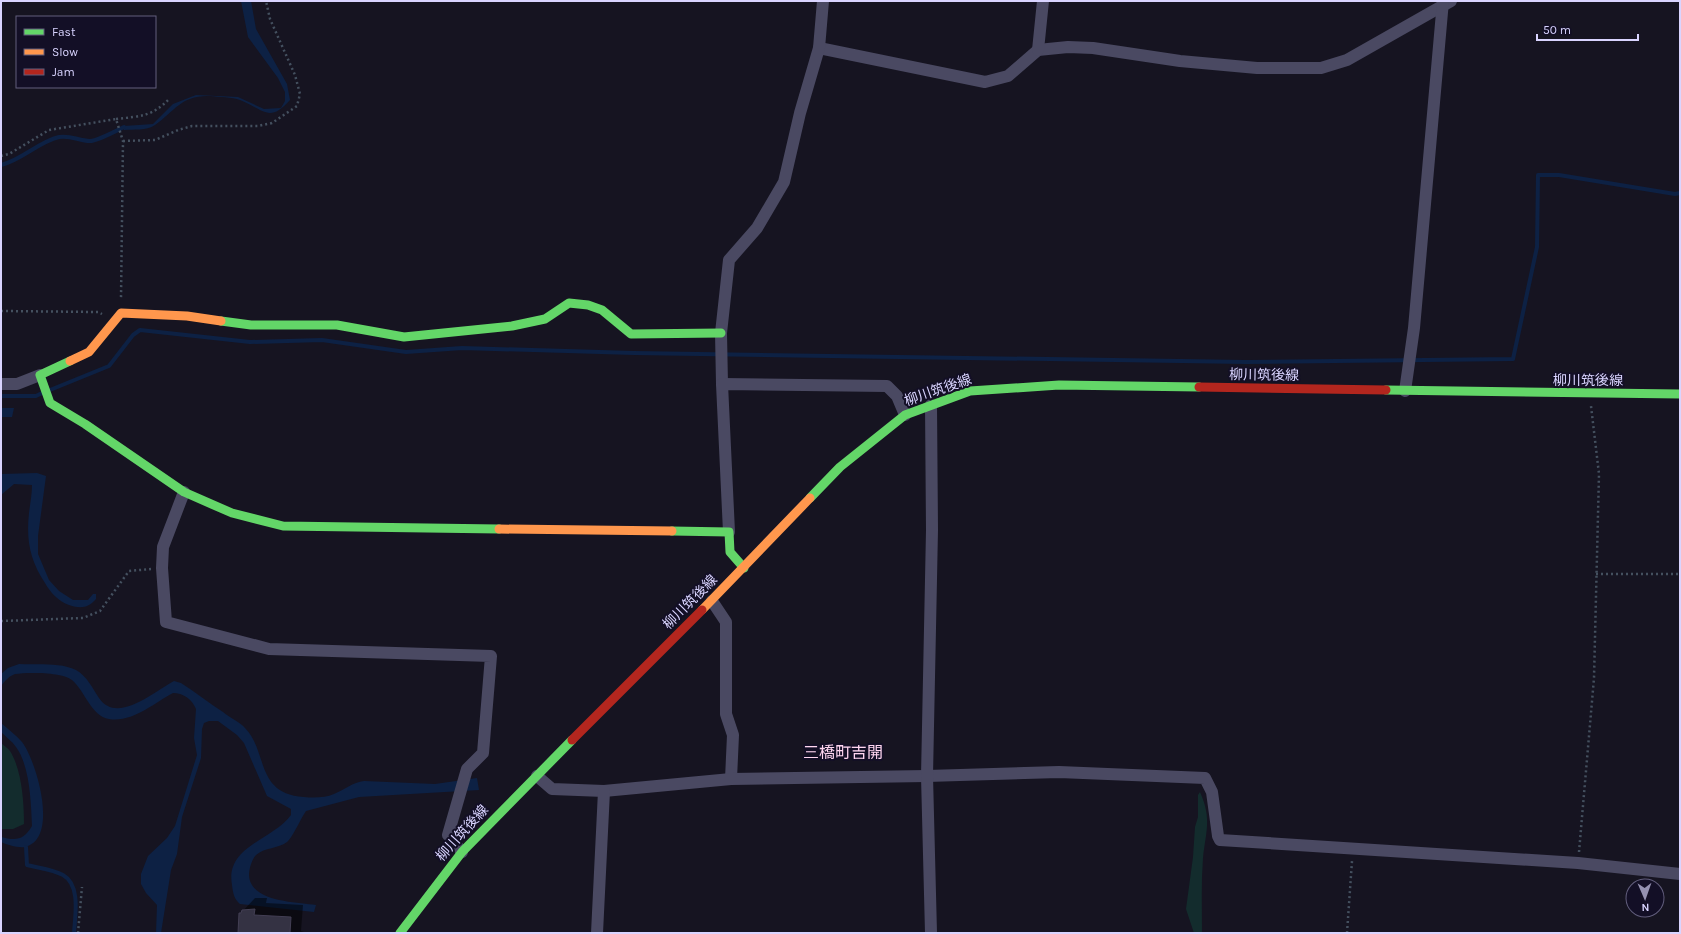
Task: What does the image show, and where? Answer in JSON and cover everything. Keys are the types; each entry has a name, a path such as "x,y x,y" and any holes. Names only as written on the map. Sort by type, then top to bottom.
{"main road":[{"path":"721,333 631,334 602,310 588,305 569,303 545,319 512,326 404,337 337,325 251,325 187,316 118,316 89,352 40,375 50,403 85,424 184,492 232,513 284,526 729,532 730,552 744,568"},
{"name":"柳川筑後線","path":"400,933 462,852 485,827 712,601 840,467 905,415 970,390 1059,385 1590,394 1680,394"}],"street":[{"path":"729,532 721,333 729,260 757,228 784,182 800,113 819,48 823,1"},
{"path":"1038,50 1043,1"},
{"path":"819,48 985,82 1008,76 1038,50 1068,47 1093,48 1180,61 1257,68 1321,68 1347,60 1445,3"},
{"path":"1405,391 1414,328 1445,3"},
{"path":"1,384 17,384 40,375"},
{"path":"722,384 887,386 898,396 905,415"},
{"path":"931,405 932,530 927,776 931,933"},
{"path":"184,492 163,547 162,568 166,622 269,649 491,656 482,753 467,769 448,835 462,852"},
{"path":"712,601 726,622 726,714 733,735 731,779"},
{"path":"537,776 552,789 604,791 731,779 1059,772 1205,778 1212,792 1218,836 1220,840 1578,863 1680,874"},
{"path":"597,933 604,791"}],"path":[{"path":"123,141 155,140 178,130 192,126 258,126 272,122 297,106 300,94 295,75 270,19 266,1"},
{"path":"1,156 9,154 49,130 148,114 160,109 170,98"},
{"path":"1,311 98,312 118,316 123,141 116,120"},
{"path":"1578,863 1581,809 1594,678 1599,474 1590,394"},
{"path":"1,621 83,618 100,611 129,571 162,568"},
{"path":"1596,574 1680,574"},
{"path":"1347,933 1353,848"},
{"path":"78,933 82,887"}],"green space":[{"path":"1,743 9,750 14,759 22,787 24,824 13,829 1,829"},
{"path":"1200,792 1206,810 1207,832 1202,867 1202,933 1194,933 1186,909 1193,857 1195,827 1198,817 1198,795"}],"water":[{"path":"241,1 251,1 256,29 287,84 290,100 283,107 277,111 271,113 260,110 237,99 200,96 185,101 151,127 144,129 124,130 124,126 153,124 173,104 196,95 238,97 264,109 281,108 285,101 285,92 278,78 248,37"},
{"path":"1,408 14,408 12,417 1,417"},
{"path":"37,473 46,476 38,536 38,554 49,580 59,591 73,600 88,600 93,594 96,594 96,599 87,606 73,606 65,604 58,599 47,586 36,566 30,550 28,532 32,485 14,484 1,495 1,474"},
{"path":"19,664 48,664 70,667 87,679 99,698 107,705 116,708 126,707 147,698 174,681 181,683 243,726 252,737 270,780 277,788 288,794 315,798 323,797 334,794 352,784 364,781 435,784 477,778 479,790 359,797 306,811 287,842 280,846 260,852 256,855 251,864 249,875 251,884 257,891 265,896 286,901 316,905 314,912 240,904 234,896 232,885 232,872 236,861 243,852 283,824 291,815 291,809 267,796 244,743 237,735 218,721 209,721 204,723 202,729 201,758 182,817 177,854 171,870 161,933 156,933 157,905 146,893 141,884 141,874 148,856 167,838 175,826 197,755 194,738 196,709 194,705 187,697 173,693 134,715 126,718 109,719 97,713 72,680 61,675 45,673 15,674 9,677 1,686 1,674 8,668"},
{"path":"1,723 20,739 28,751 42,798 43,815 41,830 35,841 25,847 16,847 1,842 1,837 15,839 23,837 32,826 29,785 24,764 16,747 1,732"}],"building":[{"path":"255,909 254,915 291,917 290,933 238,933 239,913 241,913 242,910"}],"waterway":[{"path":"1,165 9,163 51,139 67,137 93,141 107,136 124,127"},
{"path":"50,390 109,366 133,335 140,330 250,342 322,340 406,352 462,348 634,353 1246,362 1513,359 1537,247 1538,175 1559,175 1675,194 1680,193"},
{"path":"1,396 36,396 42,393"},
{"path":"26,847 27,865 59,873 69,880 75,893 76,901 74,933"}],"traffic: fast":[{"path":"221,321 251,325 337,325 404,337 512,326 545,319 569,303 588,305 602,310 631,334 721,333"},
{"path":"70,361 40,375 50,403 85,424 184,492 232,513 283,526 499,529"},
{"path":"810,498 840,467 905,415 970,391 1059,385 1199,387"},
{"path":"1386,390 1680,394"},
{"path":"672,531 729,532 730,552 744,568"},
{"path":"400,933 462,852 572,740"}],"traffic: slow":[{"path":"70,361 89,352 121,313 187,316 221,321"},
{"path":"702,610 810,498"},
{"path":"499,529 672,531"}],"traffic: jam":[{"path":"1199,387 1386,390"},
{"path":"572,740 702,610"}],"district":[{"name":"三橋町吉開","path":"843,752"}]}
